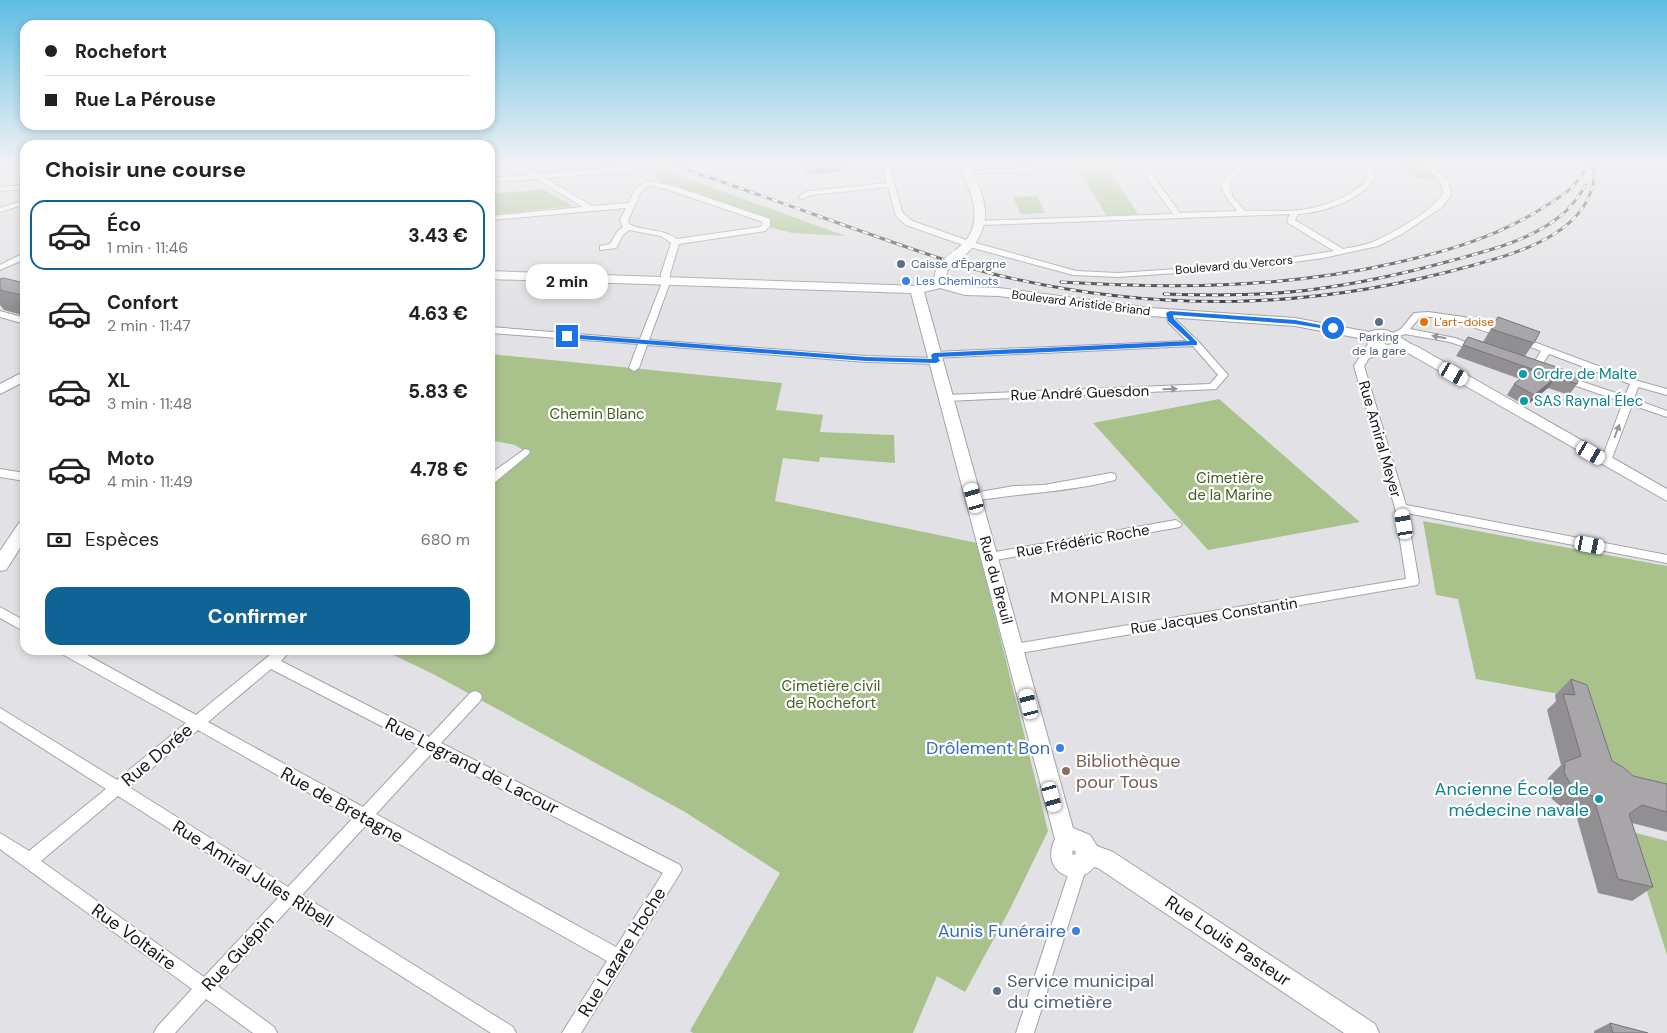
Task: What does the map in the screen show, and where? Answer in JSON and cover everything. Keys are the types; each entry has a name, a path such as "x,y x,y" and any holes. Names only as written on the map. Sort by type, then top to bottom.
{"street":[{"path":"495,218 548,212"},
{"path":"627,212 624,224 628,227 661,233 675,242 762,229 766,226 766,221 741,212"},
{"name":"Boulevard du Vercors","path":"898,212 904,220 969,244 1062,270 1104,275 1256,265 1341,252 1361,248 1386,239 1428,212"},
{"path":"495,275 919,290 940,284 941,270 969,244 979,231 981,212"},
{"path":"1175,212 1178,216"},
{"path":"981,223 1289,212"},
{"path":"1295,212 1291,221 1341,252"},
{"path":"603,248 614,246 620,234 628,227"},
{"path":"634,368 664,285 674,253 675,242"},
{"path":"0,268 20,258"},
{"name":"Boulevard Aristide Briand","path":"940,284 965,291 1000,292 1170,313 1295,322 1372,340 1378,333 1397,340"},
{"name":"Rue du Breuil","path":"919,290 917,294 1015,649 1042,760 1063,833 1068,840"},
{"path":"1170,313 1171,320 1195,343"},
{"path":"1365,356 1397,340 1416,316 1432,313 1441,314 1547,349 1635,383 1667,392"},
{"path":"0,314 20,320"},
{"path":"495,330 866,359 935,358 1195,343"},
{"name":"Rue Amiral Meyer","path":"1372,340 1359,366 1401,508 1413,582"},
{"path":"1397,340 1452,340 1489,353"},
{"path":"1397,340 1667,496"},
{"name":"Rue André Guesdon","path":"946,398 1213,387 1223,376 1195,343"},
{"path":"1547,349 1539,370 1667,414"},
{"path":"0,390 20,378"},
{"path":"1606,461 1635,383"},
{"path":"495,476 525,452"},
{"path":"0,473 20,476"},
{"path":"974,498 1014,490 1044,488 1111,477"},
{"path":"1401,508 1667,559"},
{"name":"Rue Frédéric Roche","path":"990,557 1176,524"},
{"path":"0,565 20,535"},
{"name":"Rue Jacques Constantin","path":"1015,649 1413,582"},
{"path":"0,612 20,623"},
{"name":"Rue de Bretagne","path":"76,655 619,958"},
{"name":"Rue Dorée","path":"30,861 279,655"},
{"name":"Rue Legrand de Lacour","path":"270,662 674,870"},
{"name":"Rue Guépin","path":"163,1033 475,697"},
{"name":"Rue Amiral Jules Ribell","path":"0,714 507,1033"},
{"name":"Rue Voltaire","path":"0,840 268,1033"},
{"name":"Rue Louis Pasteur","path":"1068,840 1078,841 1086,849 1081,860 1105,860 1366,1033"},
{"path":"1025,1033 1081,860"},
{"name":"Rue Lazare Hoche","path":"571,1033 674,870"}],"green space":[{"path":"495,212 516,212 495,214"},
{"path":"741,212 780,212 846,236 792,233 766,226 766,221"},
{"path":"1020,212 1045,213 1021,214"},
{"path":"1105,212 1137,212 1138,214 1107,216"},
{"name":"Cimetière civil de Rochefort","path":"495,354 782,383 776,410 823,415 820,432 894,435 895,463 820,457 819,462 783,458 775,501 977,543 1048,831 1010,909 965,992 937,976 913,1033 693,1033 690,1031 780,873 685,812 435,675 393,655 495,655 495,481 528,453 515,445 495,441"},
{"name":"Cimetière de la Marine","path":"1219,399 1360,522 1208,550 1093,423"},
{"path":"1423,521 1667,566 1667,794 1618,782 1587,699 1476,679 1458,599 1436,595"},
{"path":"1628,831 1667,841 1667,955"}],"building":[{"path":"0,279 20,282 20,295 0,290"},
{"path":"1498,317 1540,332 1534,343 1491,329"},
{"path":"1468,337 1580,375 1577,384 1556,377 1534,395 1514,384 1532,369 1463,345"},
{"path":"1571,679 1587,685 1612,761 1623,767 1633,776 1667,784 1667,812 1642,805 1629,814 1653,887 1618,879 1593,796 1578,791 1564,773 1565,762 1581,756 1563,694 1575,695"},
{"path":"1610,1023 1648,1033 1613,1033"}],"railway":[{"path":"808,212 924,253 993,274 1054,287 1115,296 1175,301 1235,301 1294,298 1354,291 1414,280 1474,265 1528,248 1562,229 1579,212"},
{"path":"1061,282 1187,286 1312,278 1395,263 1432,254 1485,237 1535,212"},
{"path":"1164,294 1240,295 1278,293 1367,281 1493,249 1535,233 1565,212"}],"place":[{"name":"Caisse d'Épargne","path":"901,264"},
{"name":"Les Cheminots","path":"906,281"},
{"name":"Parking de la gare","path":"1379,322"},
{"name":"L'art-doise","path":"1424,322"},
{"name":"Ordre de Malte","path":"1523,374"},
{"name":"SAS Raynal Élec","path":"1524,401"},
{"name":"Drôlement Bon","path":"1060,748"},
{"name":"Bibliothèque pour Tous","path":"1066,771"},
{"name":"Ancienne École de médecine navale","path":"1599,799"},
{"name":"Aunis Funéraire","path":"1076,931"},
{"name":"Service municipal du cimetière","path":"997,991"}],"district":[{"name":"MONPLAISIR","path":"1101,597"}],"route":[{"path":"567,336 866,359 936,361 934,355 1195,343 1171,320 1170,313 1295,322 1333,328"}],"park label":[{"name":"Chemin Blanc","path":"597,414"}]}
